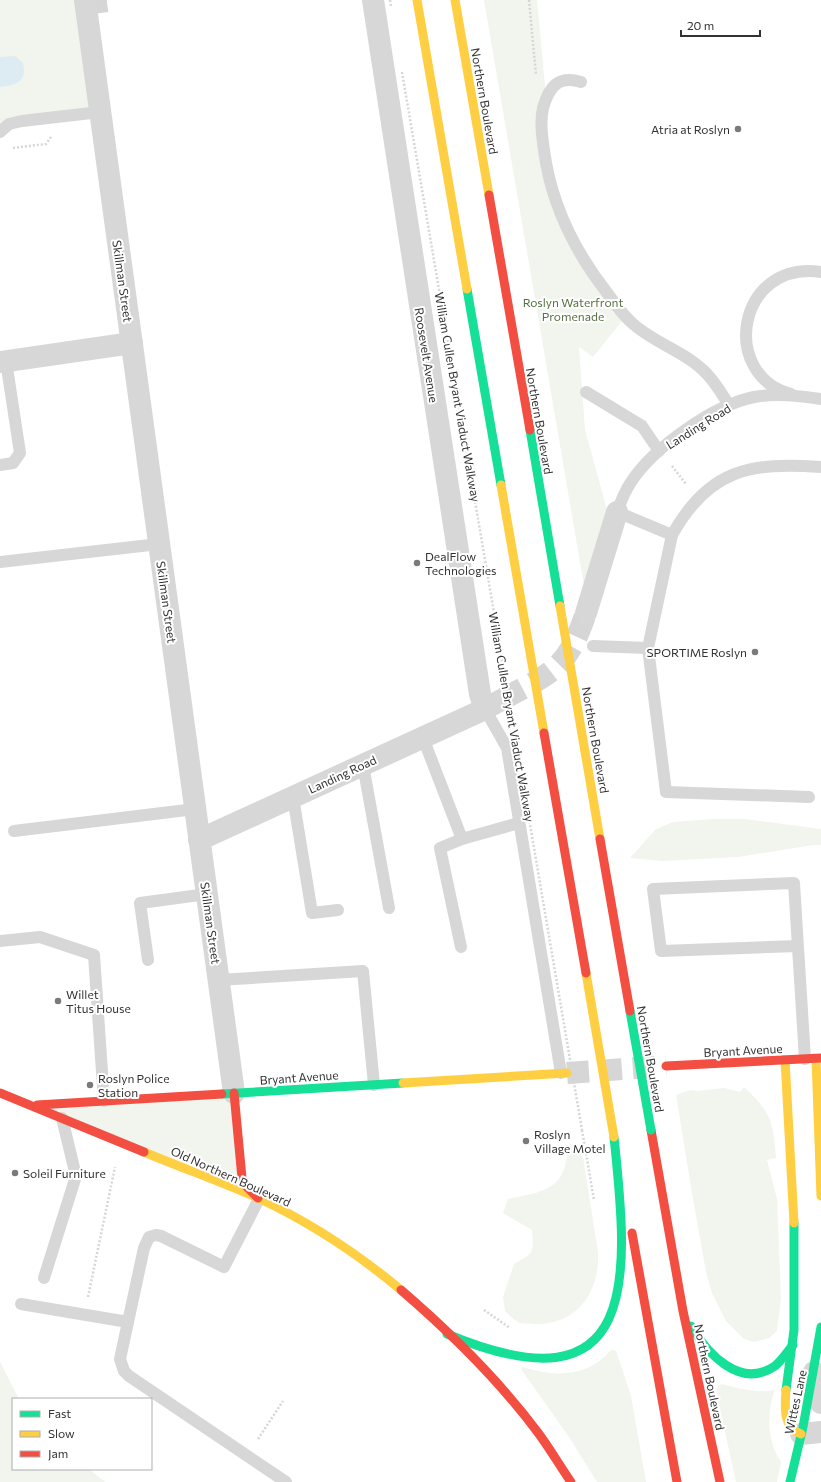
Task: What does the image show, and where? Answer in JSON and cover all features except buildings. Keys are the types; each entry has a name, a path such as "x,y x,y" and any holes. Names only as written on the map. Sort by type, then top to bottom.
{"main road":[{"path":"417,0 614,1137 676,1482"},
{"name":"Northern Boulevard","path":"455,0 683,1311 720,1482"},
{"path":"814,1059 821,1196"},
{"name":"Bryant Avenue","path":"666,1066 814,1059"},
{"path":"785,1060 796,1256 793,1345 785,1410 791,1429 811,1433"},
{"name":"Bryant Avenue","path":"32,1105 564,1073"},
{"name":"Old Northern Boulevard","path":"0,1093 259,1199 300,1220 340,1244 388,1280 447,1334 495,1382 539,1434 571,1482"},
{"name":"Skillman Street","path":"234,1093 242,1178 246,1186 259,1199"},
{"path":"447,1334 487,1349 523,1357 544,1359 569,1357 583,1351 596,1340 609,1321 614,1309 621,1278 622,1220 614,1137"},
{"path":"683,1311 697,1337 709,1352 720,1363 730,1369 749,1373 758,1373 769,1369 781,1361 793,1345"},
{"name":"Wittes Lane","path":"790,1482 811,1433 814,1372 821,1327"}],"street":[{"name":"Skillman Street","path":"85,0 234,1093"},
{"name":"Roosevelt Avenue","path":"382,4 480,694 494,704"},
{"path":"3,362 132,343"},
{"name":"Landing Road","path":"586,613 617,512"},
{"name":"Landing Road","path":"199,840 494,704"},
{"path":"814,1372 817,1392 821,1403"}],"lane":[{"path":"581,82 566,80 553,86 546,97 541,116 546,168 555,198 569,234 588,269 627,318 649,336 706,373 729,405"},
{"path":"0,132 9,124 22,121 100,112"},
{"path":"821,272 808,270 791,272 775,280 762,291 752,305 747,321 747,344 750,356 758,371 770,383 785,392 801,397 821,396"},
{"path":"0,465 13,462 20,453 3,362"},
{"path":"586,392 642,426 659,451"},
{"name":"Landing Road","path":"617,512 631,482 641,468 659,451 702,420 729,405 756,396 821,399"},
{"path":"809,797 666,792 648,648 672,535 684,514 697,497 718,481 740,471 762,466 792,465 821,467"},
{"path":"617,512 672,535"},
{"path":"0,562 159,544"},
{"path":"593,646 648,648"},
{"path":"494,704 509,748 519,823 564,1073"},
{"path":"423,738 462,839"},
{"path":"363,765 389,908"},
{"path":"293,797 312,913 338,910"},
{"path":"14,831 195,809"},
{"path":"461,947 440,848 462,839 519,823"},
{"path":"798,946 661,952 653,889 794,883 798,946 814,1059"},
{"path":"148,960 140,903 207,894"},
{"path":"0,941 40,937 94,955 104,1101"},
{"path":"218,980 363,971 374,1084"},
{"path":"44,1278 76,1176 62,1118"},
{"path":"259,1199 224,1267 161,1236 156,1235 149,1237 144,1248 120,1359 127,1374 286,1482"},
{"path":"21,1304 128,1322"}],"path":[{"path":"382,4 390,0"},
{"path":"529,0 537,83"},
{"name":"William Cullen Bryant Viaduct Walkway","path":"402,71 595,1207"},
{"path":"12,148 46,144 51,137 58,136"},
{"path":"659,451 697,497"},
{"path":"84,1315 115,1168"},
{"path":"484,1310 512,1330"},
{"path":"260,1436 283,1401"}],"green space":[{"path":"0,0 85,0 100,112 0,128"},
{"name":"Roslyn Waterfront Promenade","path":"484,0 537,0 546,97 542,136 569,234 626,316 593,357 579,347 585,430 612,528 588,609"},
{"path":"714,819 744,819 821,829 821,845 738,857 662,861 630,858 656,829 673,822"},
{"path":"744,1087 766,1111 774,1135 776,1158 767,1160 777,1199 781,1297 777,1331 769,1338 754,1342 744,1339 726,1321 712,1293 706,1272 676,1095 690,1090 698,1091 724,1088 740,1092"},
{"path":"234,1093 246,1186 32,1105"},
{"path":"570,1143 583,1157 598,1252 598,1267 595,1280 590,1293 583,1303 574,1312 563,1319 550,1323 520,1323 505,1311 503,1297 514,1264 526,1257 531,1252 533,1243 532,1230 503,1213 508,1199 544,1190 557,1182 564,1168"},
{"path":"611,1350 616,1351 631,1396 646,1482 597,1482 569,1437 521,1369 523,1367 546,1372 570,1373 591,1366 602,1359"},
{"path":"0,1362 18,1398 12,1398 12,1470 90,1470 105,1482 0,1482"},
{"path":"722,1384 748,1390 775,1390 770,1408 769,1427 776,1454 781,1462 777,1482 736,1482 716,1390 718,1386"}],"shaded area":[{"path":"15,56 23,63 24,69 22,78 16,84 0,87 0,57"}],"tunnel":[{"path":"85,4 115,0"},
{"path":"503,699 546,675 565,658 579,632 586,613"},
{"path":"567,1073 666,1066"}],"traffic: fast":[{"path":"467,289 501,485"},
{"path":"530,430 560,606"},
{"path":"630,1011 651,1130"},
{"path":"222,1094 403,1083"},
{"path":"447,1334 510,1355 557,1357 589,1344 609,1319 619,1283 622,1239 614,1137"},
{"path":"786,1390 794,1330 794,1223"},
{"path":"691,1326 715,1357 737,1371 749,1374 762,1372 775,1366 793,1345"},
{"path":"790,1482 803,1427 821,1327"}],"traffic: slow":[{"path":"417,0 467,289"},
{"path":"455,0 489,195"},
{"path":"501,485 544,733"},
{"path":"560,606 600,839"},
{"path":"586,973 614,1137"},
{"path":"816,1059 821,1196"},
{"path":"785,1060 794,1223"},
{"path":"403,1083 567,1073"},
{"path":"144,1152 246,1193 298,1218 334,1240 401,1290"},
{"path":"786,1390 785,1409 788,1421 790,1426 801,1434"}],"traffic: jam":[{"path":"489,195 530,430"},
{"path":"544,733 586,973"},
{"path":"600,839 630,1011"},
{"path":"666,1066 821,1058"},
{"path":"0,1093 144,1152"},
{"path":"234,1093 242,1178 246,1186 258,1198"},
{"path":"37,1105 222,1094"},
{"path":"651,1130 683,1311 720,1482"},
{"path":"632,1233 677,1482"},
{"path":"401,1290 456,1340 508,1395 539,1434 571,1482"}],"place":[{"name":"Atria at Roslyn","path":"738,129"},
{"name":"DealFlow Technologies","path":"417,563"},
{"name":"SPORTIME Roslyn","path":"755,652"},
{"name":"Willet Titus House","path":"58,1001"},
{"name":"Roslyn Police Station","path":"90,1085"},
{"name":"Roslyn Village Motel","path":"526,1141"},
{"name":"Soleil Furniture","path":"15,1173"}]}
